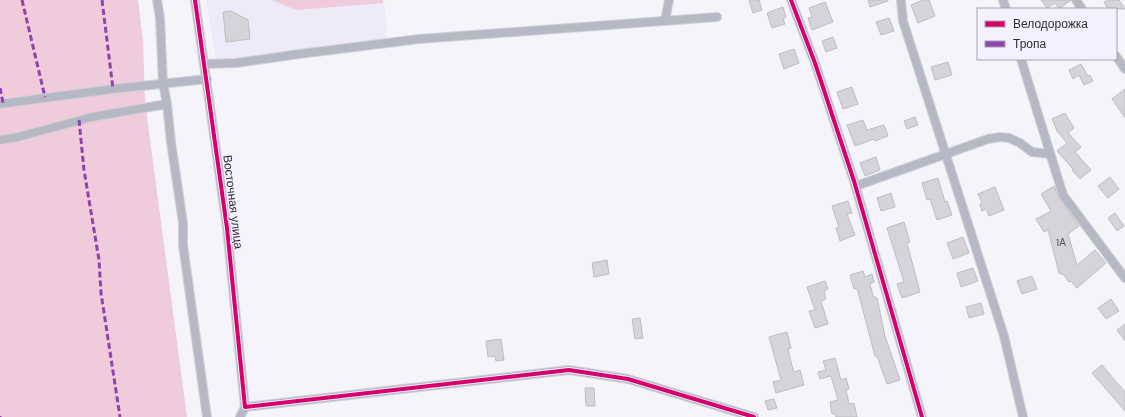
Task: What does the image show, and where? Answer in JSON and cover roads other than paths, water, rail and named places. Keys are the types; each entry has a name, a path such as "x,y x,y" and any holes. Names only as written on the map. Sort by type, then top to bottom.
{"street":[{"path":"157,0 160,18 163,83 183,223 184,245 207,417"},
{"name":"Восточная улица","path":"195,0 227,228 245,407"},
{"path":"665,21 669,0"},
{"path":"791,0 815,63 856,186 922,417"},
{"path":"901,0 903,21 947,154 1004,336 1023,417"},
{"path":"204,64 236,63 420,39 717,17"},
{"path":"1117,57 1125,69"},
{"path":"1021,60 1063,196 1125,278"},
{"path":"0,104 163,83 207,79"},
{"path":"0,140 18,137 92,117 167,104"},
{"path":"856,186 988,139 1000,137 1009,138 1020,143 1032,152 1050,154"},
{"path":"240,417 245,407 569,370 628,379 754,417"}]}
